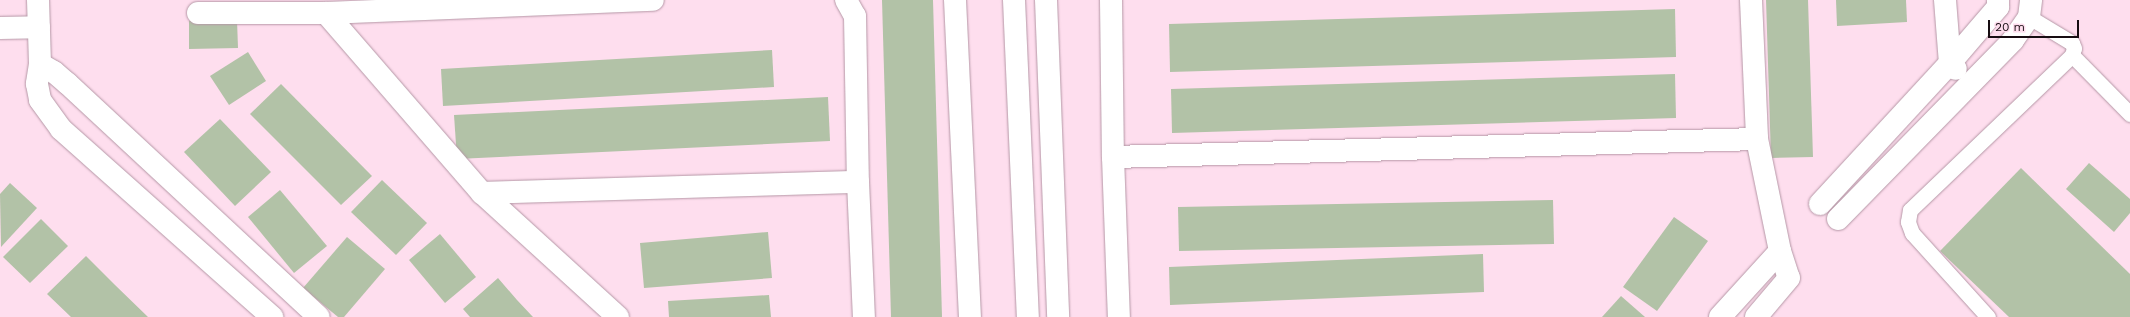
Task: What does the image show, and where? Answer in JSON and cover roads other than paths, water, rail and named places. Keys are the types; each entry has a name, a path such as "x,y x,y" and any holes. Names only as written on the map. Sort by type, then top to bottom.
{"street":[{"path":"38,0 40,64 37,84 40,100 61,129 272,317"},
{"path":"198,12 326,13 652,0"},
{"path":"846,0 855,16 858,182 864,317"},
{"path":"954,0 970,317"},
{"path":"1014,0 1028,317"},
{"path":"1046,0 1058,317"},
{"path":"1111,0 1113,157 1119,317"},
{"path":"1751,0 1757,139 1780,251 1789,278 1756,317"},
{"path":"1945,0 1950,63 1972,84"},
{"path":"1820,204 1950,63 1998,7 1998,0"},
{"path":"1838,219 1972,84 2013,40 2030,8"},
{"path":"326,13 482,193 618,317"},
{"path":"0,28 39,27"},
{"path":"1017,51 1047,49"},
{"path":"40,64 54,72 68,84 319,317"},
{"path":"1113,157 1757,139"},
{"path":"482,193 858,182"},
{"path":"1024,210 1053,208"},
{"path":"1720,317 1780,251"}],"lane":[{"path":"1988,317 1912,233 1908,222 1910,210 2072,55 2074,48 2072,43 2030,8"},
{"path":"2072,55 2130,114"}]}
